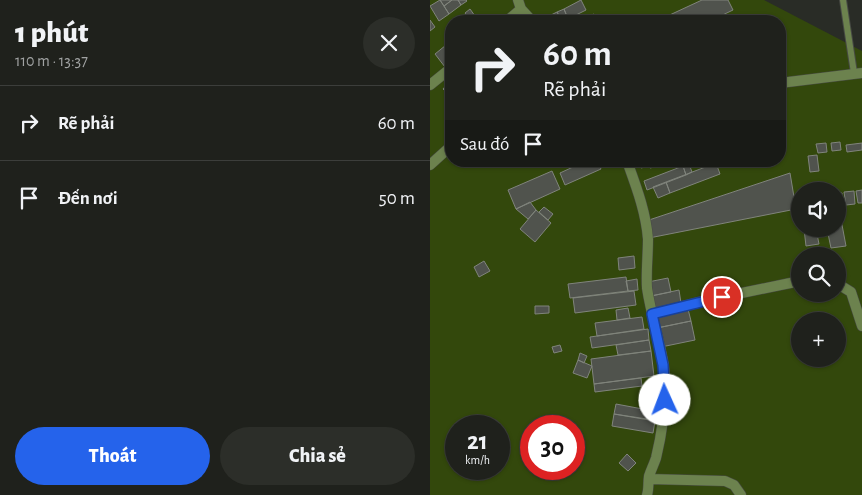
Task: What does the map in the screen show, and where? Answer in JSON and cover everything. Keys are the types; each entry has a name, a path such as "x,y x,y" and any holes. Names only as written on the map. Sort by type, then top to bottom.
{"street":[{"path":"512,15 520,5"},
{"path":"430,85 445,73"},
{"path":"786,81 858,73"},
{"path":"430,165 445,151"},
{"path":"629,167 638,191 648,237 646,276 663,365 665,400 656,460 649,479 647,495"},
{"path":"652,314 703,301 791,283"},
{"path":"846,289 851,292 862,326"},
{"path":"649,479 725,481 734,485 741,495"}],"lane":[{"path":"843,0 858,73"}],"green space":[{"path":"430,0 764,0 862,51 862,495 430,495"}],"building":[{"path":"440,0 449,14 439,21 430,6"},
{"path":"440,0 452,0 444,6"},
{"path":"452,0 458,0 461,5 449,14 444,6"},
{"path":"458,0 466,0 467,1 461,5"},
{"path":"581,0 586,10 576,15 566,15 564,9"},
{"path":"702,0 728,0 733,10 723,15 670,15"},
{"path":"470,9 474,15 466,15 465,13"},
{"path":"564,9 566,15 559,15 557,12"},
{"path":"430,20 435,27 430,31"},
{"path":"445,46 445,67 435,54"},
{"path":"840,142 841,150 832,151 831,143"},
{"path":"826,143 827,152 818,153 816,144"},
{"path":"862,143 862,150 847,152 846,145"},
{"path":"817,155 819,171 810,172 808,156"},
{"path":"573,167 600,167 601,169 565,185 560,173"},
{"path":"680,167 683,167 686,175 647,190 644,181"},
{"path":"683,167 690,167 692,172 686,175"},
{"path":"705,167 717,167 720,174 670,193 666,182"},
{"path":"552,171 560,189 516,209 508,190"},
{"path":"790,173 791,210 649,238 646,221"},
{"path":"666,182 670,193 658,198 653,187"},
{"path":"862,190 862,203 858,203 856,191"},
{"path":"854,191 855,204 846,205 846,192"},
{"path":"530,202 536,210 528,219 516,209"},
{"path":"544,207 553,214 548,220 539,212"},
{"path":"536,210 551,223 535,242 520,229"},
{"path":"805,237 818,237 819,244 806,246"},
{"path":"829,237 844,237 846,246 831,247"},
{"path":"634,256 635,268 619,270 618,258"},
{"path":"484,261 490,271 479,277 474,267"},
{"path":"626,277 628,291 570,298 568,284"},
{"path":"668,278 671,292 651,296 648,282"},
{"path":"637,279 638,290 628,291 626,281"},
{"path":"679,290 681,303 654,309 651,296"},
{"path":"634,291 636,305 575,313 573,298"},
{"path":"535,306 549,306 549,313 535,314"},
{"path":"628,308 630,318 617,320 616,310"},
{"path":"688,309 691,321 657,328 654,316"},
{"path":"642,317 644,329 597,336 595,323"},
{"path":"691,321 695,340 661,347 657,328"},
{"path":"648,329 649,340 592,348 590,337"},
{"path":"649,340 651,351 618,355 616,345"},
{"path":"560,345 562,351 554,353 552,347"},
{"path":"651,351 654,376 594,384 591,359"},
{"path":"580,353 587,356 584,363 578,360"},
{"path":"578,360 592,366 587,378 573,373"},
{"path":"641,378 642,386 595,392 594,384"},
{"path":"616,404 648,410 647,419 614,414"},
{"path":"614,414 655,421 653,433 612,426"},
{"path":"627,454 636,463 628,471 619,463"}],"route":[{"path":"665,400 663,365 652,314 722,297"}]}
